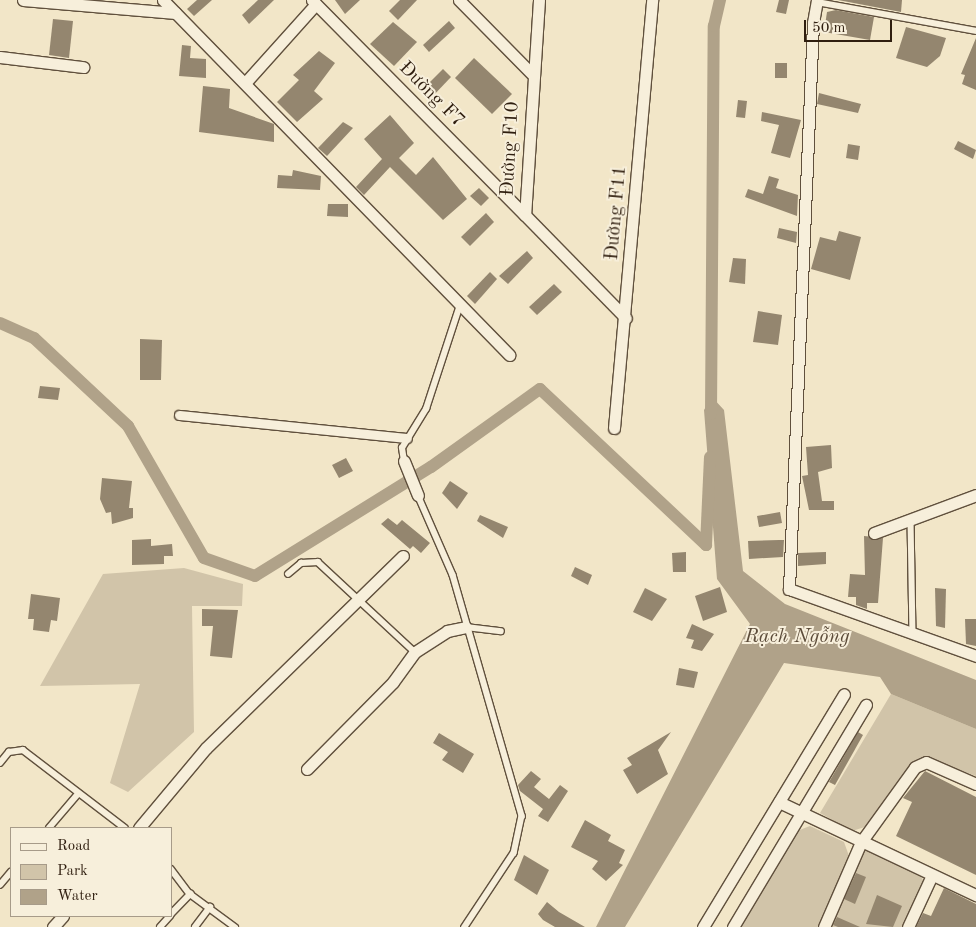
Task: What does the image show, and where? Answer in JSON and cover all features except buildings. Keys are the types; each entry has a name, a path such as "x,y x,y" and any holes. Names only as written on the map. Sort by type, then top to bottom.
{"street":[{"path":"23,0 175,12"},
{"path":"163,0 245,83 459,308 510,355"},
{"path":"459,0 533,75"},
{"name":"Đường F10","path":"539,0 525,215 626,318"},
{"name":"Đường F11","path":"614,428 626,318 652,0"},
{"path":"817,1 788,587 913,631 976,656"},
{"path":"245,83 314,2"},
{"name":"Đường F7","path":"314,2 525,215"},
{"path":"0,57 83,67"},
{"path":"179,415 407,438"},
{"path":"404,461 418,495"},
{"path":"874,533 976,495"},
{"path":"140,827 206,748 403,556"},
{"path":"307,769 393,682 415,652 447,631 466,627"},
{"path":"703,927 844,694"},
{"path":"733,927 866,705"},
{"path":"824,927 861,842 915,768 926,762 976,784"},
{"path":"779,802 976,895"},
{"path":"908,927 932,875"},
{"path":"53,927 61,917"}],"lane":[{"path":"817,1 976,32"},
{"path":"404,461 402,448 426,409 459,308"},
{"path":"418,495 452,576 518,797 522,828 504,873 465,927"},
{"path":"911,520 913,631"},
{"path":"288,574 301,563 314,560 415,652"},
{"path":"466,627 501,631"},
{"path":"0,762 9,752 23,750 78,794 124,827"},
{"path":"50,827 78,794"},
{"path":"172,870 190,894 236,927"},
{"path":"0,885 10,873"},
{"path":"172,914 190,894"},
{"path":"195,927 210,907"},
{"path":"160,927 169,917"}],"green space":[{"path":"184,568 243,584 242,606 192,606 194,732 128,792 110,783 140,684 40,686 103,574"},
{"path":"891,694 976,729 976,776 930,759 868,826 852,831 820,813"},
{"path":"810,826 844,842 849,856 821,927 738,927 797,831"},
{"path":"866,850 921,876 924,882 904,927 827,927 860,852"}],"water":[{"name":"Rạch Ngỗng","path":"712,397 724,410 743,571 785,604 976,680 976,729 891,694 880,677 784,663 625,927 596,927 750,624 717,579 704,410"}],"waterway":[{"path":"711,414 714,26 720,0"},
{"path":"0,323 34,338 128,426 204,558 255,576 431,467 540,389 706,545 710,457"}]}
